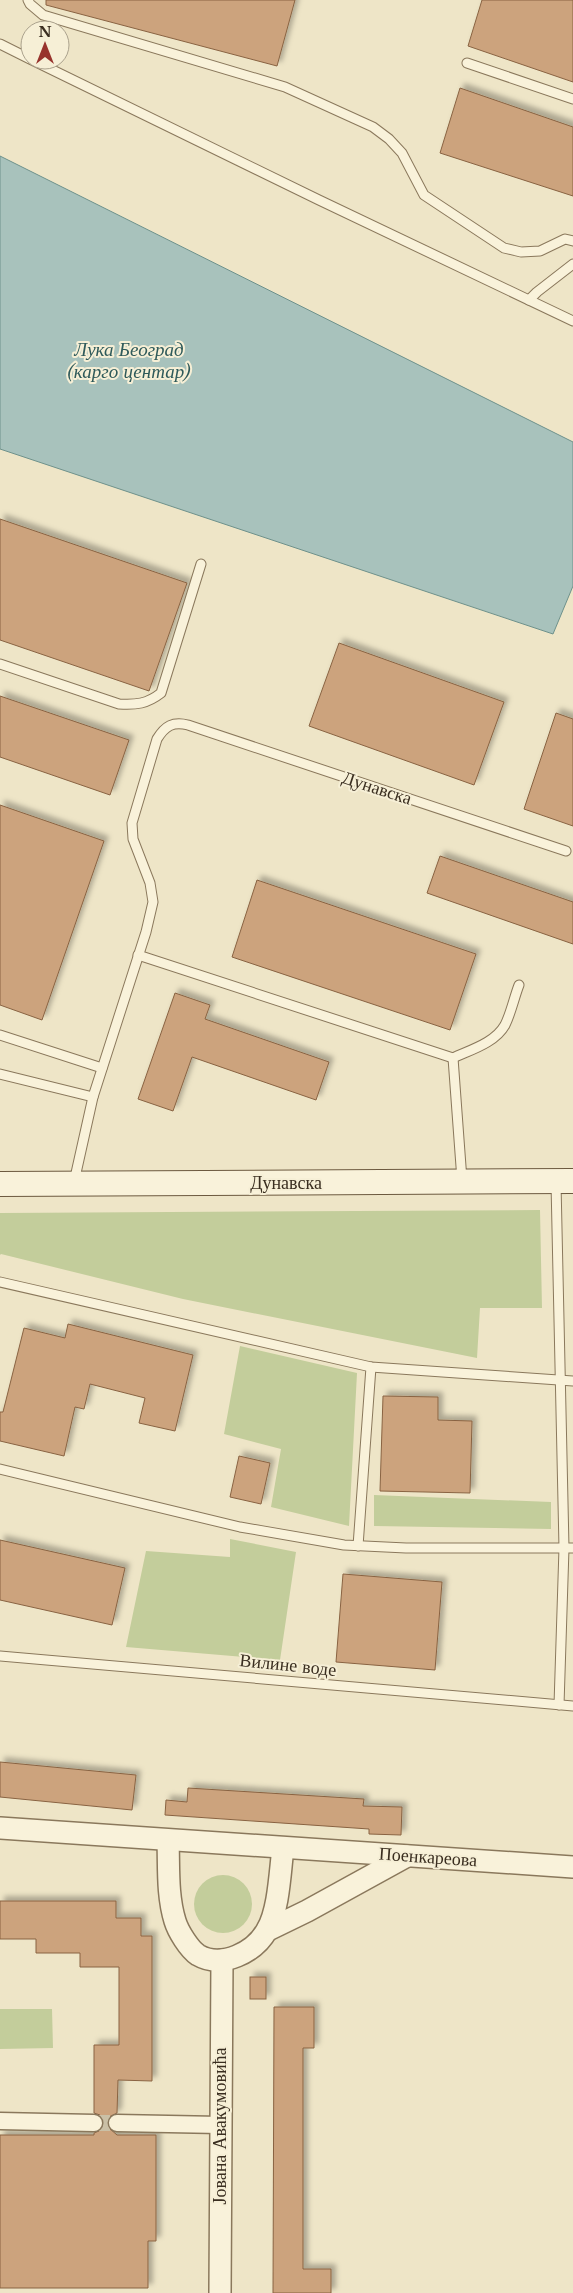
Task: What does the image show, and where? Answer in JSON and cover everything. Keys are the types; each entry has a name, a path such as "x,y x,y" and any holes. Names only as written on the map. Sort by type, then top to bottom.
{"main road":[{"name":"Дунавска","path":"0,1184 564,1181"}],"street":[{"name":"Поенкареова","path":"0,1828 168,1841 573,1867"},
{"path":"168,1841 169,1884 175,1920 180,1933 198,1955 222,1960 237,1957 251,1949 268,1930 322,1903 407,1856"},
{"path":"268,1930 278,1896 283,1848"},
{"name":"Јована Авакумовића","path":"220,2293 222,1960"},
{"path":"0,2121 94,2123"},
{"path":"117,2124 220,2125"}],"lane":[{"path":"28,0 43,15 284,86 373,127 389,139 402,153 424,194 504,248 521,252 540,251 564,239 573,241"},
{"path":"0,44 20,54"},
{"path":"468,63 573,98"},
{"path":"53,70 319,200 573,320"},
{"path":"529,300 573,264"},
{"path":"0,664 119,704 137,705 151,701 161,693 202,564"},
{"name":"Дунавска","path":"138,955 153,902 150,883 133,839 132,823 157,739 162,730 178,722 566,851"},
{"path":"73,1185 93,1096 138,955 453,1058 485,1044 498,1034 505,1025 519,985"},
{"path":"0,1035 102,1068"},
{"path":"453,1058 462,1182"},
{"path":"0,1074 93,1096"},
{"path":"558,1705 569,1548 561,1380 564,1181"},
{"path":"0,1282 371,1367 573,1381"},
{"path":"358,1546 371,1367"},
{"path":"0,1469 240,1527 344,1546 569,1548"},
{"name":"Вилине воде","path":"0,1656 573,1706"}],"green space":[{"path":"540,1210 542,1308 480,1308 477,1358 183,1299 0,1255 0,1213"},
{"path":"240,1346 357,1373 349,1526 271,1507 281,1449 224,1434"},
{"path":"374,1495 551,1502 551,1529 374,1526"},
{"path":"230,1539 296,1552 280,1660 126,1647 146,1551 230,1557"},
{"path":"217,1875 229,1875 244,1883 252,1898 252,1910 244,1925 229,1933 217,1933 202,1925 194,1910 194,1898 202,1883"},
{"path":"0,2009 52,2009 53,2048 0,2049"}],"water":[{"name":"Лука Београд (карго центар)","path":"0,156 573,442 573,586 553,634 0,449"}],"building":[{"path":"46,0 295,0 277,66 46,5"},
{"path":"482,0 573,0 573,82 468,46"},
{"path":"460,88 573,127 573,196 440,153"},
{"path":"0,519 187,583 149,691 0,640"},
{"path":"339,643 504,702 474,785 309,726"},
{"path":"0,696 129,740 110,795 0,757"},
{"path":"556,713 573,719 573,826 524,809"},
{"path":"0,805 104,841 42,1020 0,1005"},
{"path":"440,856 573,902 573,944 427,893"},
{"path":"257,880 476,954 450,1030 232,957"},
{"path":"175,993 210,1005 205,1019 329,1062 316,1100 192,1057 173,1111 138,1099"},
{"path":"68,1324 193,1355 175,1431 139,1423 145,1398 90,1384 84,1409 75,1407 64,1456 0,1441 0,1412 3,1412 24,1328 65,1338"},
{"path":"383,1396 438,1397 438,1420 472,1421 470,1493 380,1491"},
{"path":"239,1456 270,1463 261,1504 230,1497"},
{"path":"0,1540 125,1568 112,1625 0,1600"},
{"path":"343,1574 442,1582 435,1670 336,1662"},
{"path":"0,1762 136,1775 132,1810 0,1797"},
{"path":"188,1788 364,1799 363,1806 402,1807 401,1835 369,1834 369,1829 165,1815 166,1800 187,1802"},
{"path":"0,1901 116,1901 116,1918 141,1918 141,1936 152,1936 152,2081 118,2080 117,2113 109,2117 107,2123 109,2128 117,2135 156,2135 156,2241 148,2241 148,2288 0,2288 0,2135 94,2135 94,2133 99,2131 104,2123 100,2115 94,2113 94,2045 119,2045 119,1967 80,1967 80,1953 36,1953 36,1939 0,1939"},
{"path":"250,1977 266,1977 266,1999 250,1999"},
{"path":"274,2007 314,2007 314,2048 303,2048 303,2269 331,2269 331,2293 273,2293"}],"tunnel":[{"path":"94,2123 117,2123"}]}
